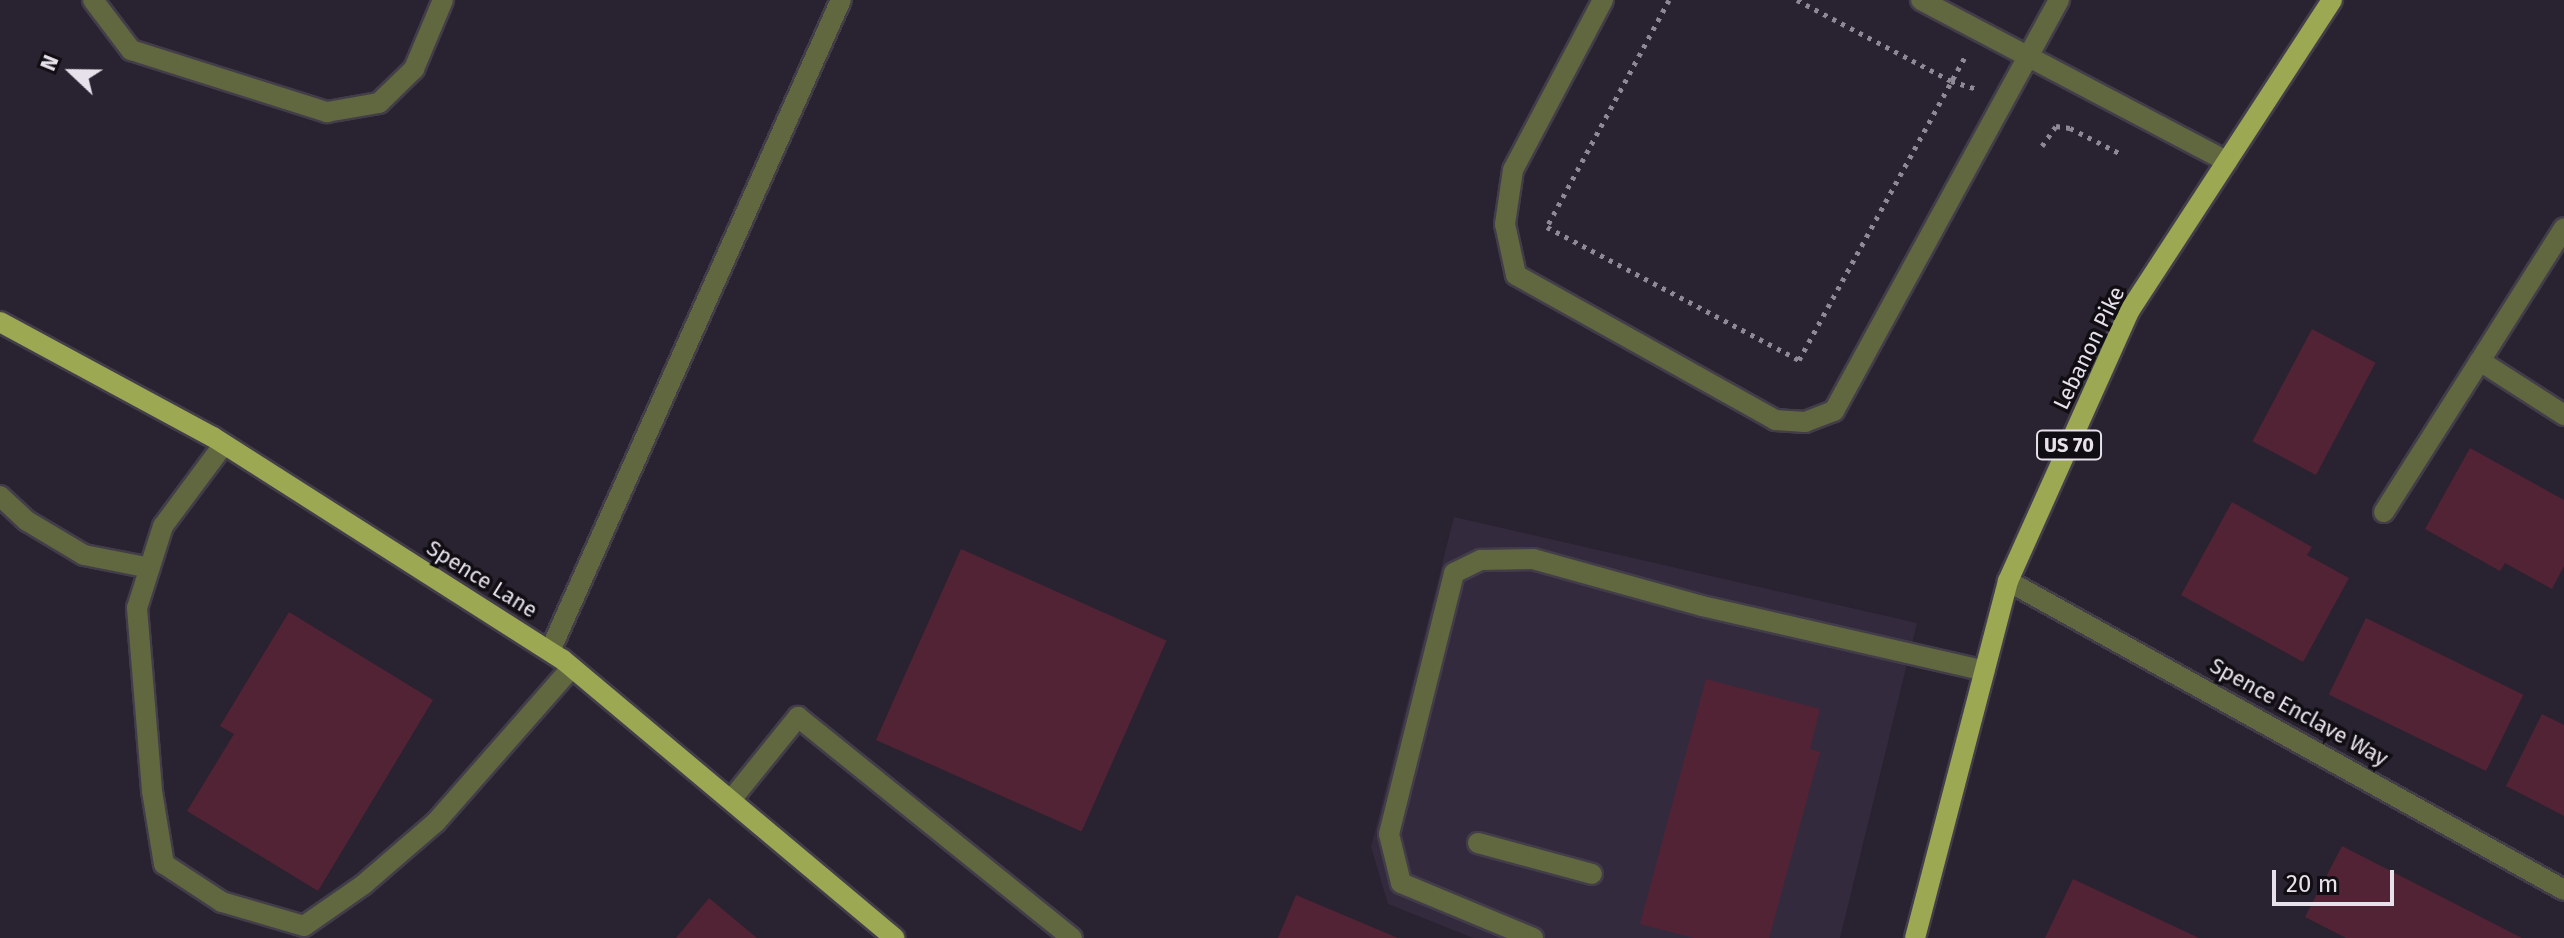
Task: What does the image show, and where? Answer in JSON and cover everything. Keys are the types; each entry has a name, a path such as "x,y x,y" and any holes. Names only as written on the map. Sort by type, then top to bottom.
{"main road":[{"name":"Lebanon Pike","path":"1915,938 2008,581 2130,310 2332,0"},
{"name":"Spence Lane","path":"0,322 224,444 550,651 895,938"}],"street":[{"path":"93,0 131,50 327,112 379,103 414,69 443,0"},
{"path":"550,651 841,0"},
{"path":"1603,0 1513,170 1505,224 1516,275 1775,420 1805,422 1834,411 2059,0"},
{"path":"1921,0 2227,161"},
{"path":"2384,512 2564,228"},
{"path":"2480,361 2564,415"},
{"path":"224,444 163,526 137,608 152,791 164,864 222,902 304,926 363,885 436,822 572,667"},
{"path":"0,496 27,521 84,555 150,568"},
{"path":"1533,938 1401,883 1389,834 1454,573 1481,560 1533,559 1702,606 1985,671"},
{"name":"Spence Enclave Way","path":"2008,581 2564,890"},
{"path":"731,800 798,717 1072,938"},
{"path":"1478,843 1592,874"}],"path":[{"path":"1669,0 1547,227 1799,360 1967,53"},
{"path":"1797,0 1951,81 1989,92"},
{"path":"2042,146 2056,126 2070,128 2123,155"}],"shaded area":[{"path":"1454,517 1917,623 1840,938 1473,938 1388,904 1371,847"}],"building":[{"path":"2312,329 2376,363 2316,475 2252,441"},
{"path":"2470,448 2564,500 2564,566 2552,589 2505,563 2500,571 2425,529"},
{"path":"2232,502 2312,547 2307,555 2349,578 2303,662 2181,595"},
{"path":"961,549 1167,641 1082,831 876,740"},
{"path":"289,612 433,700 318,891 187,811 234,734 220,726"},
{"path":"2366,618 2523,695 2486,771 2329,694"},
{"path":"1706,679 1820,709 1810,749 1820,752 1769,938 1694,938 1640,924"},
{"path":"2542,714 2564,725 2564,816 2506,786"},
{"path":"2342,846 2522,938 2346,938 2305,917"},
{"path":"2073,879 2199,938 2045,938"},
{"path":"1296,895 1398,938 1278,938"},
{"path":"709,898 757,938 676,938"}]}
